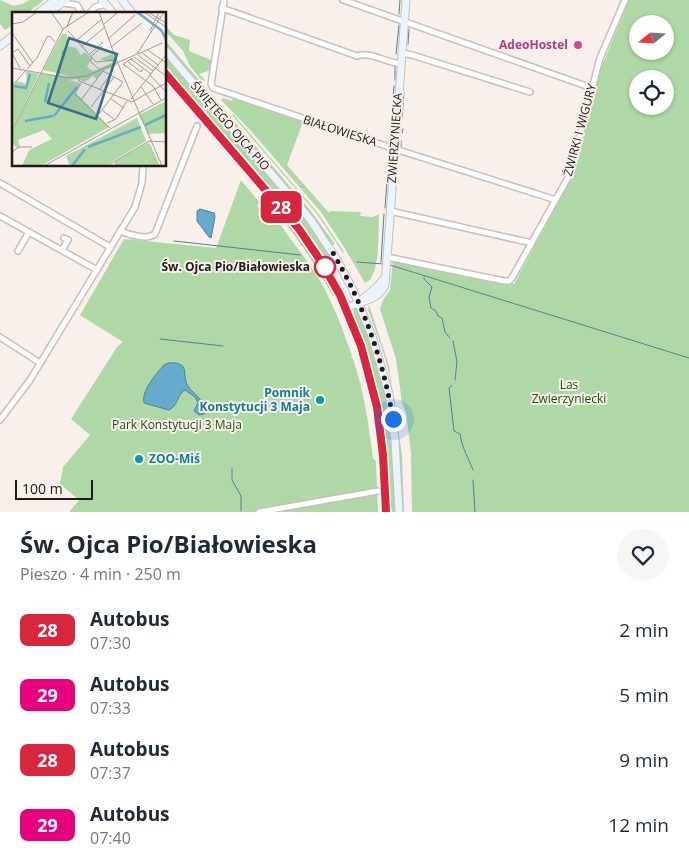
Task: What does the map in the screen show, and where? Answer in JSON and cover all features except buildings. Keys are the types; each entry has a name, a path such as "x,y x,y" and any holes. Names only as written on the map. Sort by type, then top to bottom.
{"main road":[{"path":"122,0 132,12"},
{"name":"ZWIERZYNIECKA","path":"346,308 358,302 369,300 380,293 385,285 406,0"},
{"path":"41,12 61,1"},
{"path":"50,12 61,1"},
{"path":"104,2 112,12"},
{"path":"0,46 12,37"},
{"name":"ŚWIĘTEGO OJCA PIO","path":"166,51 310,219 333,253 358,302"},
{"name":"ŚWIĘTEGO OJCA PIO","path":"166,74 293,222 320,260 346,308"},
{"path":"320,260 328,260 333,253"},
{"path":"358,302 379,356 388,394 395,442 399,512"},
{"path":"346,308 361,346 377,407 383,455 386,512"}],"street":[{"path":"224,0 222,8 357,56 363,54 401,64"},
{"path":"343,0 592,88"},
{"name":"ŻWIRKI I WIGURY","path":"387,261 509,281 570,174 600,58 625,0"},
{"path":"61,1 77,5 81,12"},
{"path":"91,12 104,2"},
{"name":"BIAŁOWIESKA","path":"222,8 211,86 214,89 556,200"},
{"path":"402,53 530,92"},
{"path":"120,231 148,237 155,234 197,126"},
{"path":"0,420 22,392 135,207 142,183 143,166"},
{"path":"0,183 110,247"},
{"path":"390,211 532,243"},
{"path":"0,216 97,270"},
{"path":"18,251 29,232"},
{"path":"62,250 68,240 64,238"},
{"path":"0,338 40,363"},
{"path":"259,512 378,491"}],"green space":[{"path":"0,0 14,6 30,0 44,0 30,12 12,12 12,25 5,30 0,24"},
{"name":"Las Zwierzyniecki","path":"629,0 689,0 689,512 412,512 411,453 406,413 402,403 396,359 380,309 383,300 390,290 393,260 514,284 572,177 601,68"},
{"path":"166,26 174,35 190,40 189,51 211,60 211,70 199,74 205,80 203,82 190,66 183,51 166,32"},
{"path":"166,41 310,210 335,244 333,245 329,241 286,185 166,47"},
{"path":"166,57 312,227 330,254 329,256 324,256 314,241 166,69"},
{"path":"166,78 311,251 336,295 333,296 316,267 276,211 166,82"},
{"path":"223,98 232,101 233,98 303,122 287,165 329,213 330,211 361,212 360,216 373,217 379,214 376,263 374,272 365,283 321,212 251,131 221,100"},
{"path":"233,114 318,213 343,253 317,214"},
{"name":"Park Konstytucji 3 Maja","path":"241,180 260,203 257,206 267,216 271,210 315,273 336,313 357,371 363,396 373,458 376,461 378,512 69,512 79,500 60,484 63,467 90,435 71,419 117,347 123,342 80,315 124,239 216,248"},
{"path":"369,305 389,366 402,455 404,512 402,512 398,434 390,377 368,310"},
{"path":"354,309 359,309 382,378 392,440 396,512 388,512 383,418 353,316"}],"water":[{"path":"200,209 214,213 211,238 197,221 197,211"},
{"path":"168,363 180,364 183,367 186,382 202,403 206,412 204,414 199,415 194,411 198,403 195,397 185,390 169,410 144,403 145,393 150,383 164,365"}],"waterway":[{"path":"399,14 400,0"},
{"path":"396,54 399,25"},
{"path":"408,44 409,29"},
{"path":"395,66 395,80"},
{"path":"393,98 394,86"},
{"path":"402,118 404,92"},
{"path":"392,117 393,103"},
{"path":"390,139 391,123"},
{"path":"402,133 403,129"},
{"path":"401,141 401,148"},
{"path":"385,208 389,153"},
{"path":"381,262 384,214"},
{"path":"174,241 300,255"},
{"path":"357,262 384,264"},
{"path":"390,265 689,358"},
{"path":"424,277 432,287 429,297 431,308 442,318 445,332 450,338"},
{"path":"160,339 223,346"},
{"path":"453,341 457,362 455,380"},
{"path":"452,385 449,388 454,431 460,434 473,470"},
{"path":"232,468 232,480 241,496 241,511"},
{"path":"473,480 475,512"}],"bus line":[{"name":"28","path":"166,74 299,229 340,295 361,346 372,383 381,431 386,512"}],"place":[{"name":"AdeoHostel","path":"578,45"},
{"name":"Św. Ojca Pio/Białowieska","path":"325,267"},
{"name":"Pomnik Konstytucji 3 Maja","path":"320,400"},
{"name":"ZOO-Miś","path":"139,459"}],"route":[{"path":"325,267 326,261 331,258 333,253 352,288 376,346 384,373 393,419"}]}
